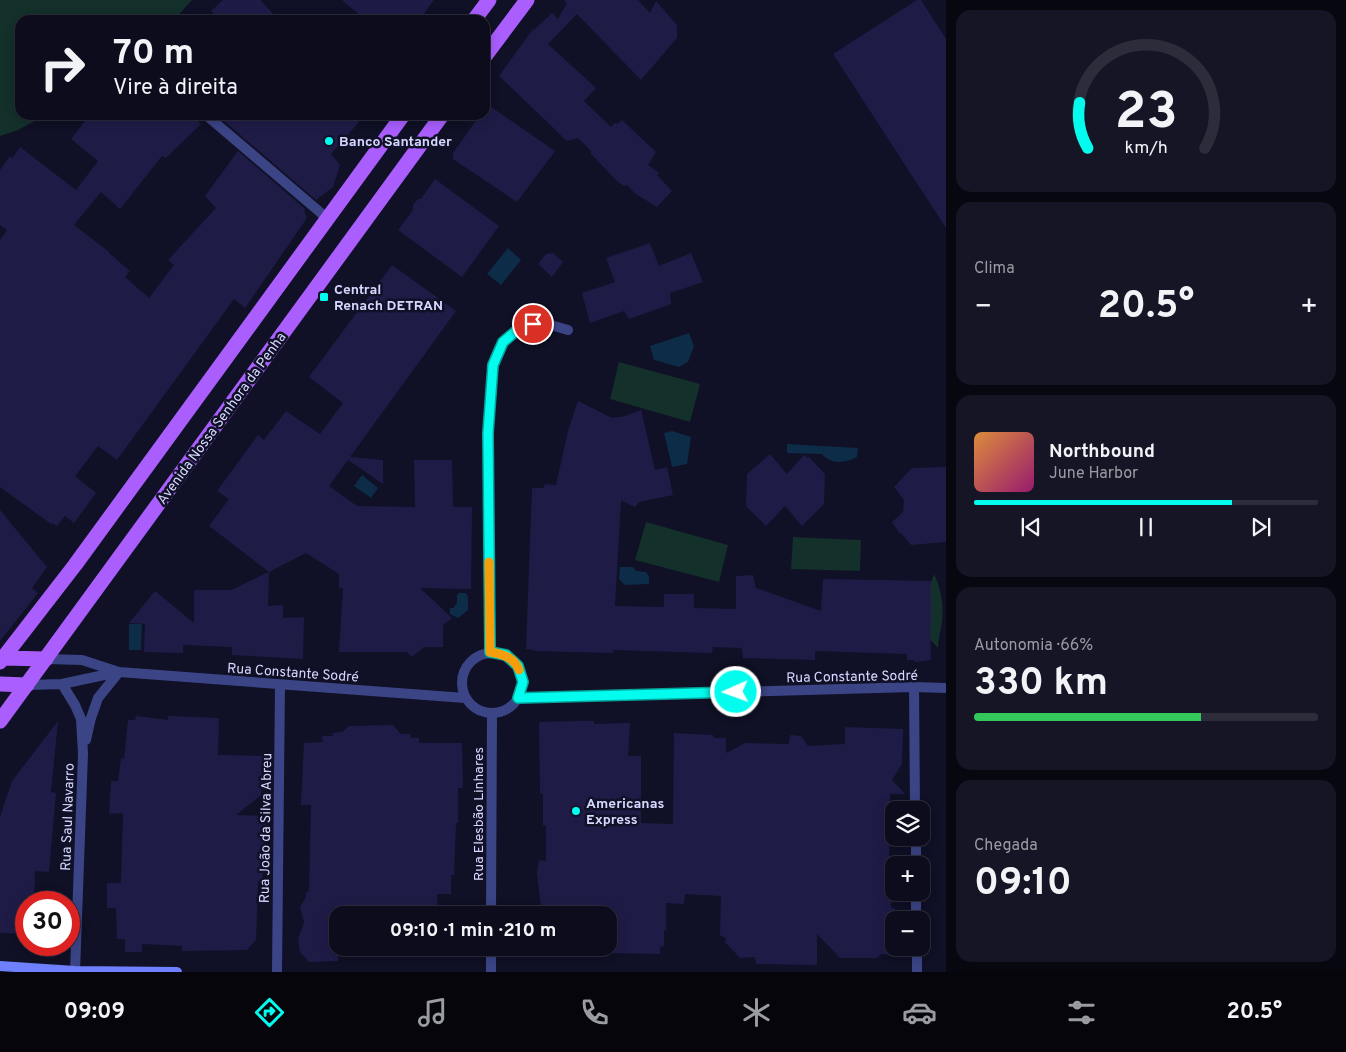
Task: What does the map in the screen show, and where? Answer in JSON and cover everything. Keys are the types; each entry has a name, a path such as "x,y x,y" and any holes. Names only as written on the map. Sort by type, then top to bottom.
{"main road":[{"path":"478,15 489,0"},
{"path":"490,49 527,0"},
{"path":"1,659 75,565 399,120"},
{"name":"Avenida Nossa Senhora da Penha","path":"0,721 438,120"},
{"path":"1,659 46,659"},
{"path":"0,684 27,686"}],"street":[{"path":"212,120 328,219"},
{"path":"490,652 488,433 493,365 503,342 522,326 544,323 568,330"},
{"path":"490,652 506,655 518,666 523,682 518,698 507,709 492,713 481,711 472,706 465,698 461,686 462,674 468,663 478,655 490,652"},
{"name":"Rua Constante Sodré","path":"46,659 82,660 119,672 465,698"},
{"name":"Rua Constante Sodré","path":"27,686 62,684 119,672"},
{"name":"Rua Saul Navarro","path":"83,754 91,718 98,698 119,672"},
{"name":"Rua Saul Navarro","path":"62,684 81,719 83,754 75,971"},
{"name":"Rua João da Silva Abreu","path":"277,972 280,684"},
{"path":"914,687 916,801"},
{"name":"Rua Constante Sodré","path":"518,698 914,687 946,688"},
{"name":"Rua Elesbão Linhares","path":"491,906 492,713"},
{"path":"491,956 491,972"},
{"path":"917,956 917,972"},
{"path":"0,966 75,971 177,972"}],"green space":[{"path":"0,0 192,0 178,15 15,15 15,120 37,120 18,130 0,136"},
{"path":"619,362 700,384 690,422 610,399"},
{"path":"646,522 728,545 719,582 635,560"},
{"path":"793,537 861,540 860,571 791,569"},
{"path":"934,574 940,591 943,609 938,648 919,628 918,618"}],"water":[{"path":"508,248 521,260 501,285 487,274"},
{"path":"689,333 694,346 688,362 679,367 654,360 650,346"},
{"path":"672,431 691,437 687,464 672,467 664,433"},
{"path":"787,444 858,448 857,457 839,462 830,460 822,454 787,453"},
{"path":"362,475 378,488 371,498 354,486"},
{"path":"620,567 633,567 636,571 646,572 649,576 649,584 625,585 619,579"},
{"path":"459,593 466,593 468,597 468,610 458,618 450,614 450,608 453,608 457,603 457,595"},
{"path":"129,624 142,624 141,650 129,650"}],"building":[{"path":"223,0 260,0 274,15 215,15 211,11"},
{"path":"342,0 434,0 423,15 360,15"},
{"path":"564,0 638,0 650,13 656,1 677,25 677,38 641,80 577,14 548,44 596,88 584,101 611,127 622,120 656,152 648,165 659,173 657,175 672,191 657,207 636,194 627,185 624,186 617,181 578,138 567,141 499,76 533,29 552,13 558,19 567,3"},
{"path":"917,0 921,0 946,39 946,228 833,54"},
{"path":"490,106 555,151 517,202 453,159 453,153 476,120 490,120"},
{"path":"86,120 197,120 201,124 166,158 162,156 120,209 101,192 74,225 130,271 125,277 149,298 174,265 168,260 216,208 205,196 238,151 305,209 307,218 245,308 234,299 117,460 98,446 75,476 96,493 74,523 65,516 57,526 51,524 0,487 0,240 7,230 0,225 0,170 10,156 12,159 20,147 76,190 98,161 71,139"},
{"path":"223,120 361,120 331,154 340,165 333,187 316,200"},
{"path":"435,179 499,226 462,277 398,230 413,210 413,205 418,199 421,199"},
{"path":"650,243 659,266 691,253 703,282 670,293 671,304 629,319 624,311 590,323 582,293 615,282 606,258"},
{"path":"553,253 563,262 552,277 538,264 546,254"},
{"path":"392,265 456,311 350,457 383,460 383,484 348,460 329,486 357,506 416,507 414,460 452,460 453,507 472,507 471,589 420,588 452,618 443,625 443,647 424,647 412,657 407,652 339,652 343,588 339,588 339,574 306,553 269,572 209,526 229,499 217,491 258,435 264,440 286,411 320,434 343,403 309,377"},
{"path":"578,401 612,418 625,416 641,410 655,470 667,467 673,495 639,502 635,507 621,500 615,606 664,607 664,594 694,594 694,608 736,609 736,576 753,575 756,588 821,611 823,579 931,581 931,660 915,662 915,660 907,660 907,654 815,651 815,660 743,658 742,648 713,647 712,653 613,650 613,653 534,651 526,649 532,488 544,488 545,484 556,485 568,431"},
{"path":"770,454 787,474 804,455 809,457 825,474 824,504 802,526 785,506 766,526 746,506 747,474"},
{"path":"946,467 946,542 911,545 892,522 903,512 904,500 894,487 912,468"},
{"path":"0,510 47,567 32,588 38,593 0,641"},
{"path":"269,572 268,606 283,605 283,618 304,617 303,659 232,655 232,647 183,645 183,653 144,652 145,624 129,623 155,591 194,623 194,590 231,590"},
{"path":"136,716 168,720 168,716 219,718 218,755 263,756 261,795 236,815 267,816 262,882 258,881 256,940 247,950 182,951 182,946 142,944 142,952 125,952 125,939 117,939 116,908 107,908 107,883 121,883 123,813 109,814 111,781 118,781 121,758 124,759 128,720 135,720"},
{"path":"58,721 51,792 56,793 49,872 35,871 34,891 15,891 15,934 0,933 0,817 12,781"},
{"path":"594,721 594,724 630,723 628,756 641,756 641,823 673,824 674,733 713,735 714,738 726,738 726,753 745,743 789,744 790,735 801,736 808,746 845,744 845,727 903,729 902,764 892,780 905,794 890,794 890,801 885,801 885,846 889,846 889,856 885,856 885,901 891,901 891,908 895,908 895,911 885,911 885,954 881,954 877,958 840,958 817,934 817,965 756,964 755,957 740,958 725,942 726,938 720,935 721,896 685,894 684,904 666,903 666,930 664,930 664,946 660,947 660,954 617,953 617,906 541,906 537,873 539,860 546,861 546,825 543,826 543,794 540,793 539,722"},
{"path":"393,725 401,734 410,734 411,738 419,738 419,743 462,743 463,788 458,788 458,823 456,823 454,875 451,875 451,894 437,894 438,906 329,906 329,956 338,956 338,961 309,962 300,952 298,939 304,922 300,907 306,897 306,892 309,891 311,805 301,805 304,743 323,742 322,736 333,736 332,733 342,732 349,726"}],"slow traffic":[{"path":"489,562 490,652 506,655 518,666 519,670"}],"place":[{"name":"Banco Santander","path":"329,141"},
{"name":"Central Renach DETRAN","path":"324,297"},
{"name":"Americanas Express","path":"576,811"}],"route":[{"path":"533,324 522,326 503,342 493,365 488,433 490,652 506,655 518,666 523,682 518,698 736,692"}]}
